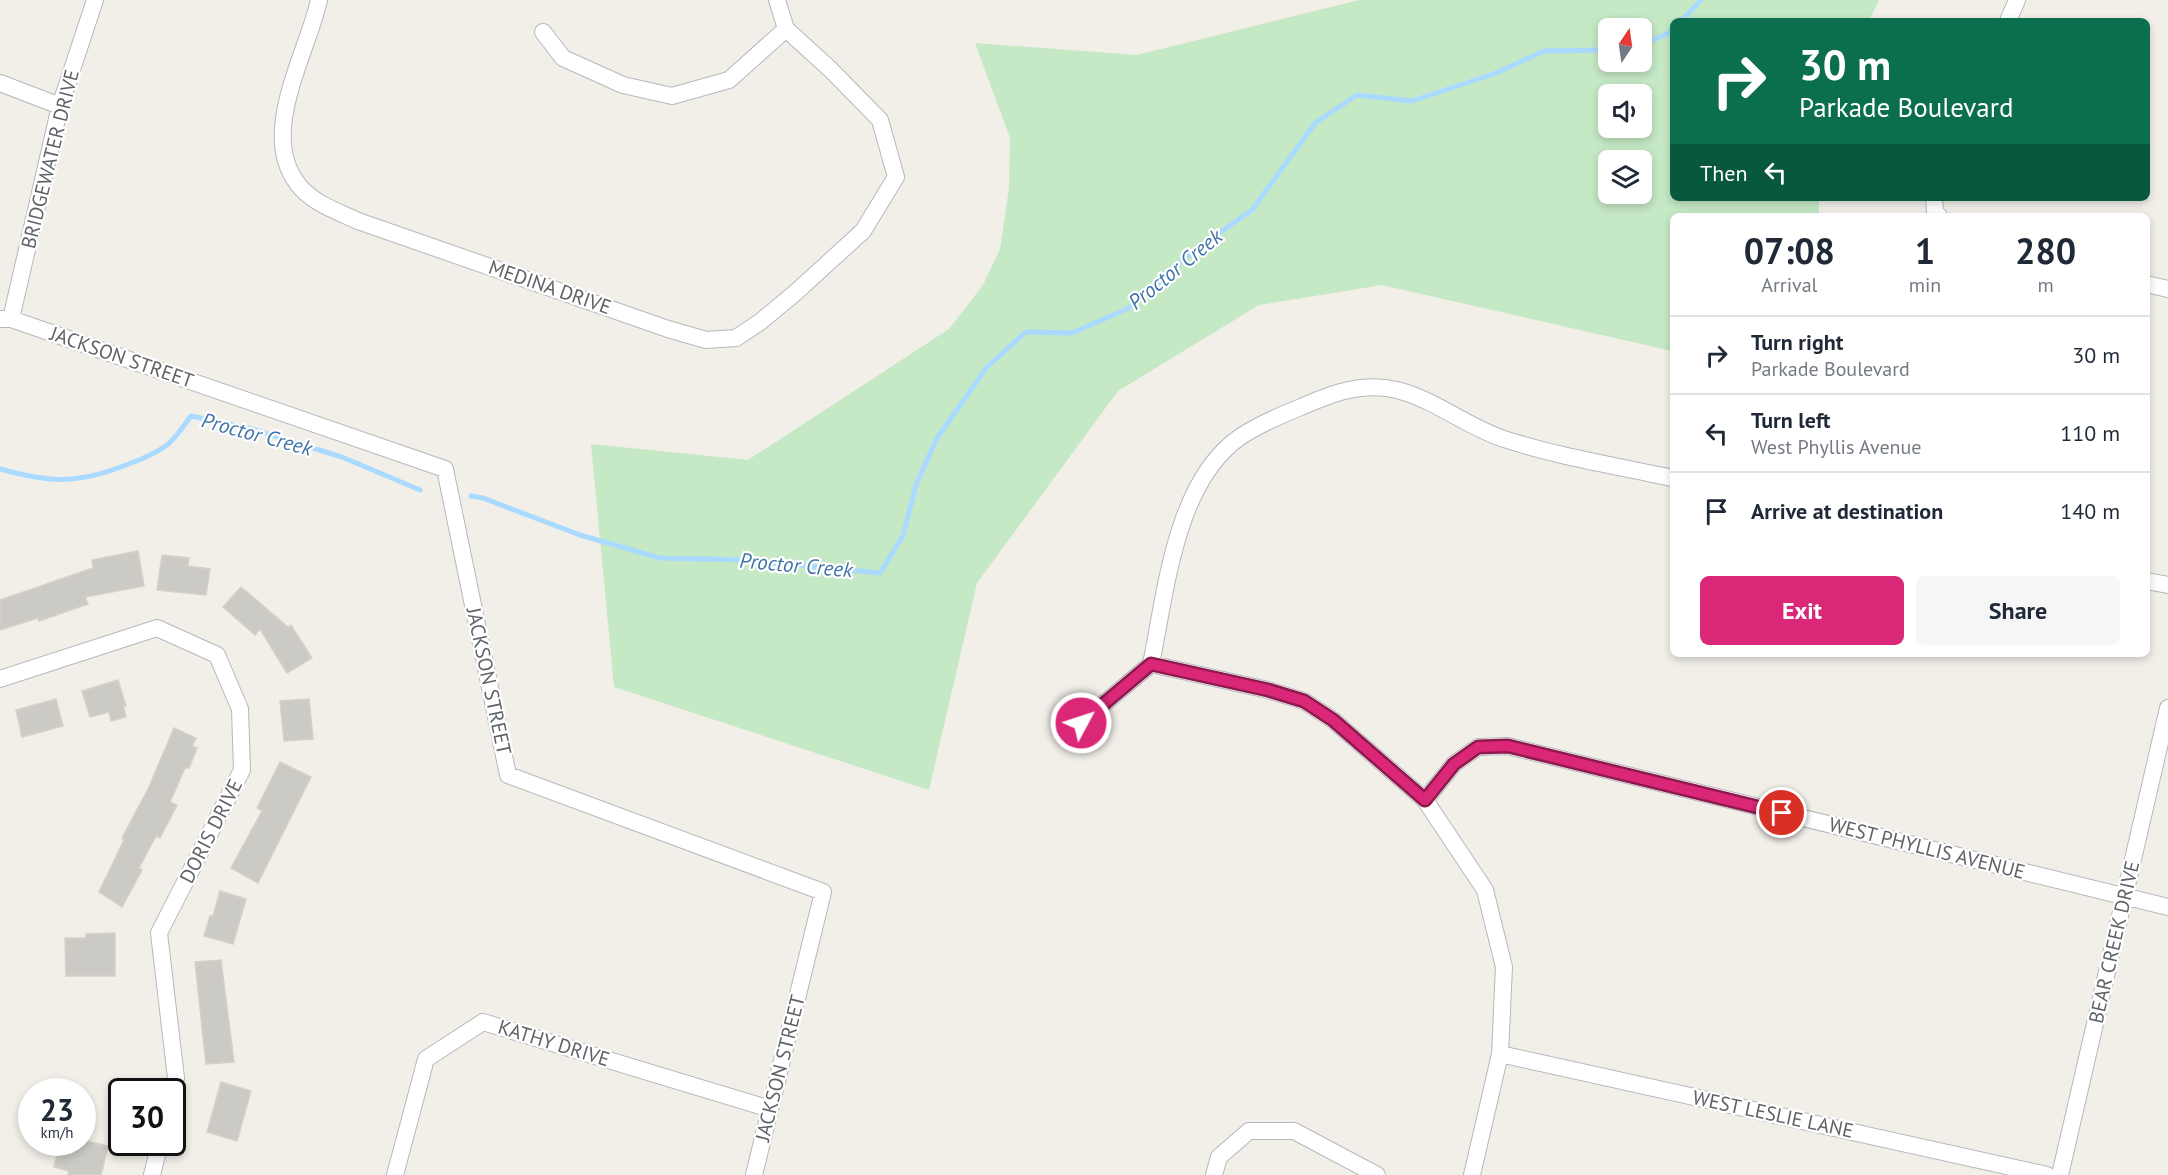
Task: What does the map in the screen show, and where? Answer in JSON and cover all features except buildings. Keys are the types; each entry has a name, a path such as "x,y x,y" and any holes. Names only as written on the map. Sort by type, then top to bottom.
{"street":[{"name":"BRIDGEWATER DRIVE","path":"6,319 60,106 95,0"},
{"name":"MEDINA DRIVE","path":"319,0 287,102 282,128 284,156 291,173 302,189 324,205 369,224 706,340 736,338 795,292 862,231 896,177 880,120 830,69 786,29"},
{"path":"543,32 563,58 623,85 672,96 729,80 786,29 777,0"},
{"path":"2009,18 2017,0"},
{"path":"0,83 60,106"},
{"path":"2150,285 2168,289"},
{"name":"JACKSON STREET","path":"6,319 445,469 508,775 823,892 754,1175"},
{"path":"1081,723 1151,664 1178,535 1194,493 1213,462 1240,437 1336,391 1368,387 1397,390 1502,438 1670,478"},
{"path":"2150,582 2168,585"},
{"name":"DORIS DRIVE","path":"0,679 157,628 217,655 240,709 242,770 159,933 176,1078"},
{"path":"1151,664 1268,690 1304,701 1333,720 1425,800 1485,890 1504,967 1500,1054 1472,1175"},
{"name":"BEAR CREEK DRIVE","path":"2060,1175 2168,708"},
{"name":"WEST PHYLLIS AVENUE","path":"1425,800 1454,764 1478,747 1508,746 2168,907"},
{"name":"KATHY DRIVE","path":"395,1175 426,1059 483,1022 770,1109"},
{"name":"WEST LESLIE LANE","path":"1500,1054 2047,1175"},
{"path":"1214,1175 1219,1157 1250,1131 1294,1131 1377,1175"},
{"path":"152,1175 157,1156"}],"green space":[{"path":"1359,0 1879,0 1870,18 1670,18 1670,201 1819,201 1819,213 1670,213 1670,351 1382,285 1259,305 1118,391 977,583 929,790 614,687 591,444 748,460 949,329 983,285 1000,249 1009,188 1010,138 975,43 1137,55"}],"waterway":[{"name":"Proctor Creek","path":"1684,18 1701,0"},
{"name":"Proctor Creek","path":"1652,40 1670,32"},
{"name":"Proctor Creek","path":"471,496 483,498 580,535 660,558 745,560 880,573 903,536 916,485 937,438 987,367 1026,332 1072,333 1127,309 1195,250 1252,210 1315,123 1357,95 1412,101 1496,73 1544,51 1598,50"},
{"name":"Proctor Creek","path":"0,469 49,479 93,476 158,451 174,439 191,416 252,429 342,457 420,490"}],"route":[{"path":"1081,723 1151,664 1268,690 1304,701 1333,720 1425,800 1454,764 1478,747 1508,746 1782,813"}]}
